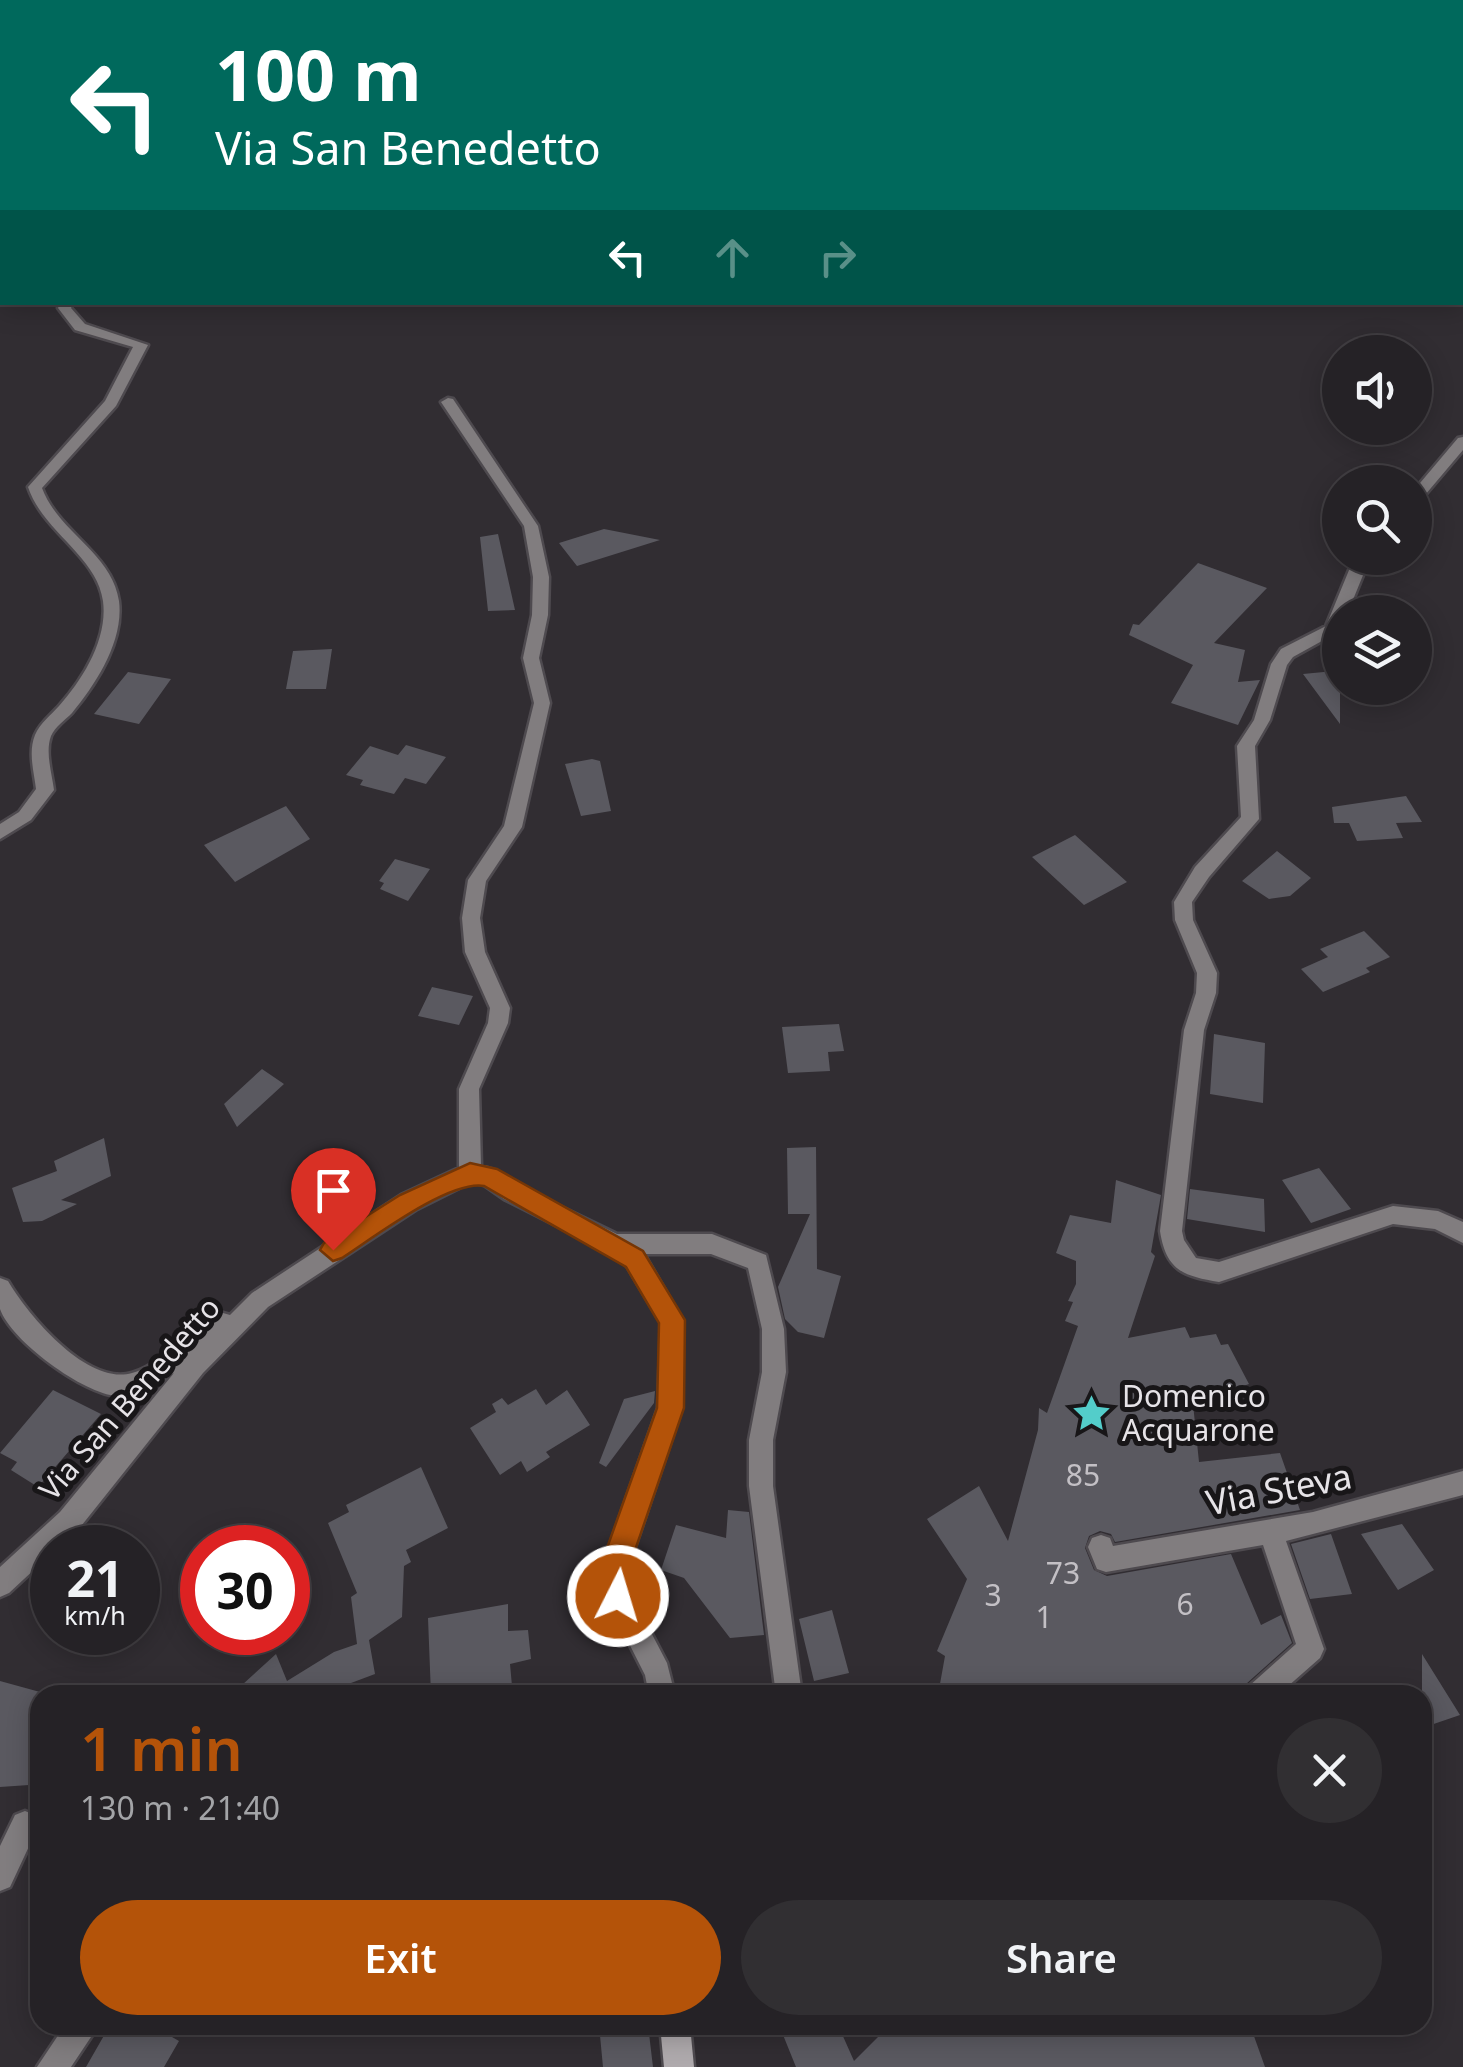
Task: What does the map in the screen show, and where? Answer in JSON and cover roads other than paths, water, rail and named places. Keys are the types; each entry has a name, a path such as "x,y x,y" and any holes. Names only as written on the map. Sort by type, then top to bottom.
{"street":[{"path":"0,834 25,816 45,790 40,750 44,733 92,673 106,638 112,607 109,587 99,570 66,536 38,498 35,487 110,403 141,345 80,328 64,308 66,305"},
{"path":"448,402 532,526 541,577 540,615 531,658 542,703 512,828 477,880 471,918 475,952 500,1008 469,1089 470,1173 489,1176 512,1193 615,1244 634,1259 672,1320 670,1408 616,1562 618,1596 658,1672 660,1685"},
{"path":"1432,478 1463,441"},
{"path":"1355,575 1333,628 1287,654 1280,664 1262,720 1246,746 1250,819 1202,872 1183,902 1184,920 1207,973 1206,993 1194,1030 1171,1231 1173,1243 1189,1267 1218,1272 1393,1214 1438,1220 1463,1233"},
{"name":"Via San Benedetto","path":"0,1584 69,1521 182,1380 260,1300 409,1202 470,1173"},
{"path":"615,1244 712,1244 758,1262 772,1329 774,1372 761,1440 761,1486 789,1685"},
{"path":"0,1288 10,1308 48,1346 85,1376 107,1386 130,1385 149,1376 260,1300"},
{"name":"Via Steva","path":"1104,1554 1312,1524 1463,1483"},
{"path":"1270,1530 1311,1649 1270,1685"},
{"path":"0,1876 24,1825"},
{"path":"52,2067 76,2035"},
{"path":"676,2035 679,2067"}],"place":[{"name":"Domenico Acquarone","path":"1092,1414"}]}
